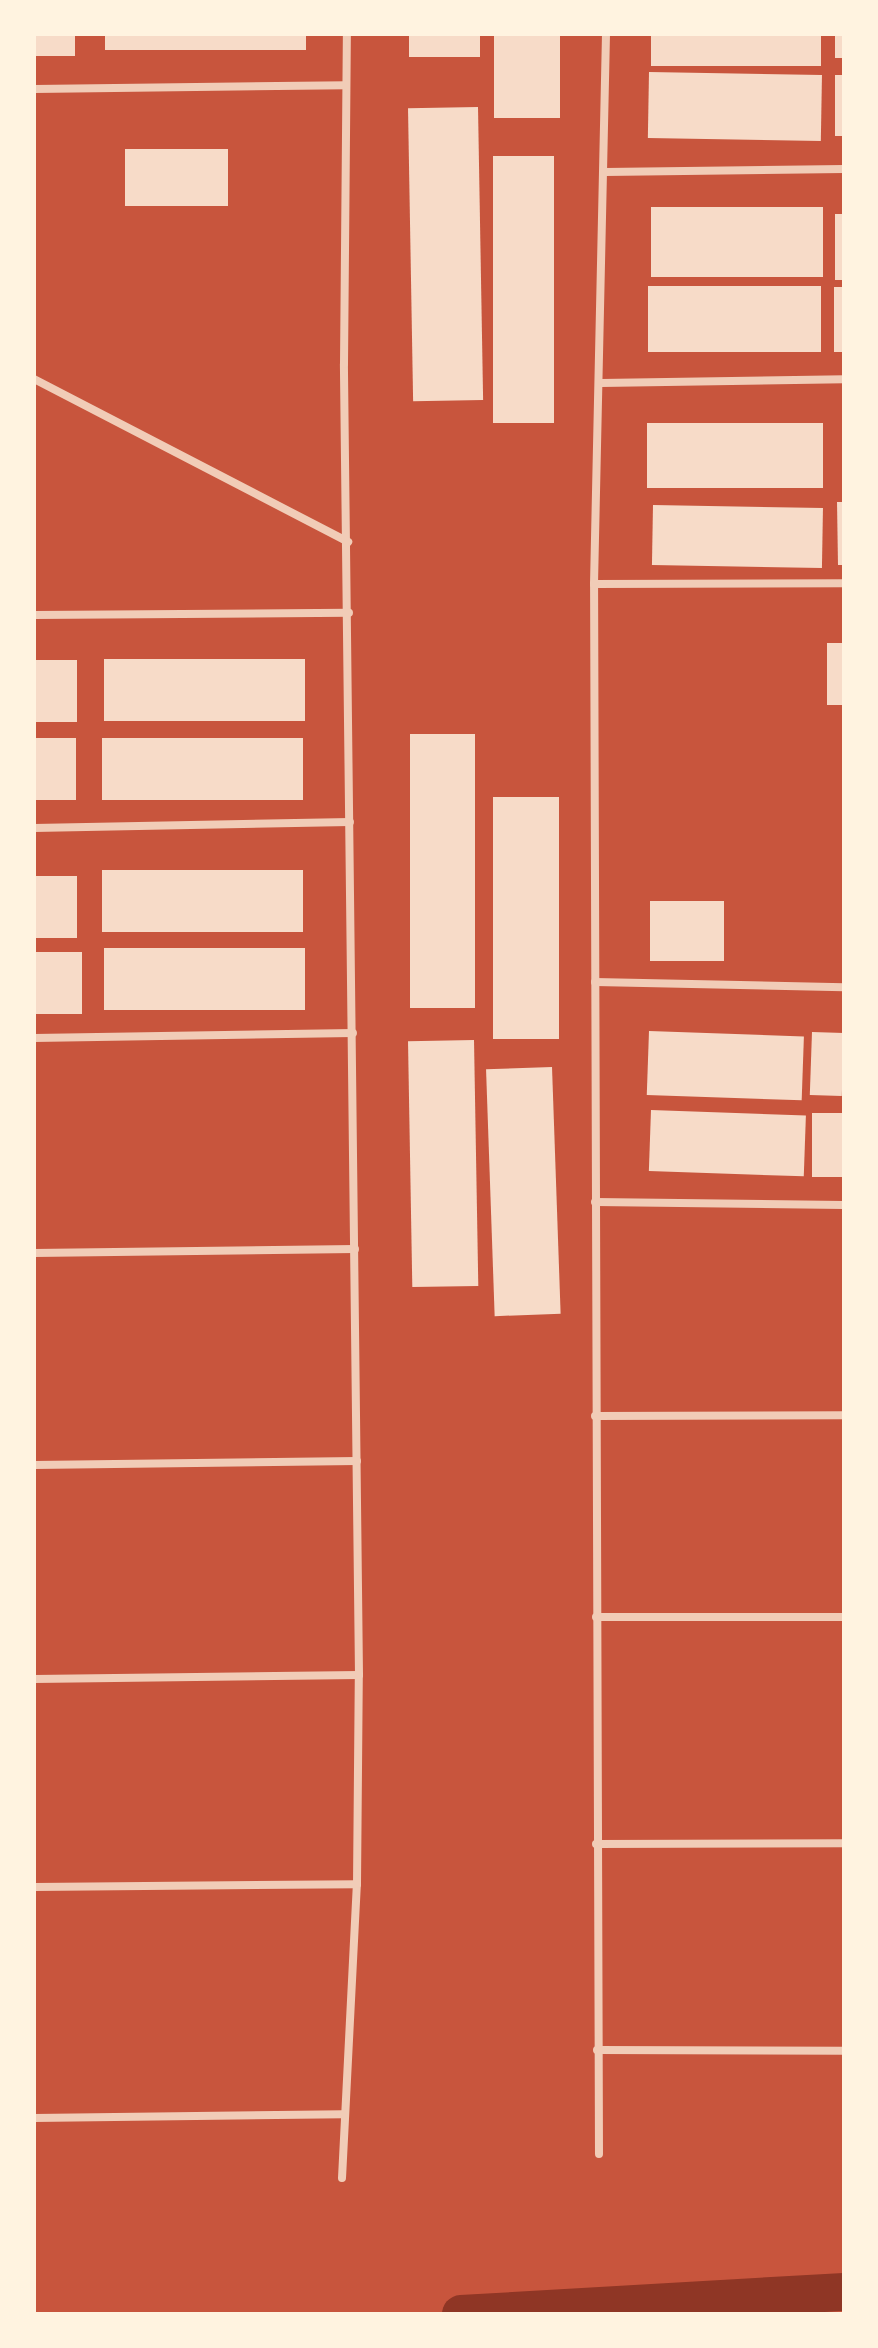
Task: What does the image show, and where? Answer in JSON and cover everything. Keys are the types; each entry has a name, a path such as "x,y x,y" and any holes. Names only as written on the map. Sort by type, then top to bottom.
{"street":[{"path":"342,2178 357,1884 359,1675 350,822 347,34"},
{"path":"599,2154 594,584 601,383 606,34"},
{"path":"34,89 346,85"},
{"path":"605,172 844,169"},
{"path":"34,379 348,542"},
{"path":"601,383 844,379"},
{"path":"594,584 844,583"},
{"path":"34,615 349,613"},
{"path":"34,828 350,822"},
{"path":"595,982 844,987"},
{"path":"34,1038 353,1033"},
{"path":"595,1202 844,1205"},
{"path":"34,1253 355,1249"},
{"path":"595,1416 844,1415"},
{"path":"34,1465 357,1461"},
{"path":"596,1617 844,1617"},
{"path":"34,1679 359,1675"},
{"path":"596,1844 844,1843"},
{"path":"34,1887 357,1884"},
{"path":"597,2050 844,2051"},
{"path":"34,2118 343,2114"}],"building":[{"path":"34,34 75,34 75,56 34,56"},
{"path":"105,34 306,34 306,50 105,50"},
{"path":"409,34 480,34 480,57 409,57"},
{"path":"494,34 560,34 560,118 494,118"},
{"path":"651,34 821,34 821,66 651,66"},
{"path":"835,34 844,34 844,58 835,58"},
{"path":"649,72 822,75 821,141 648,138"},
{"path":"835,75 844,75 844,136 835,136"},
{"path":"478,107 483,400 413,401 408,108"},
{"path":"125,149 228,149 228,206 125,206"},
{"path":"493,156 554,156 554,423 493,423"},
{"path":"651,207 823,207 823,277 651,277"},
{"path":"835,214 844,214 844,280 835,280"},
{"path":"648,286 821,286 821,352 648,352"},
{"path":"834,287 844,287 844,352 834,352"},
{"path":"647,423 823,423 823,488 647,488"},
{"path":"837,502 844,502 844,565 838,565"},
{"path":"653,505 823,508 822,568 652,565"},
{"path":"827,643 844,643 844,705 827,705"},
{"path":"104,659 305,659 305,721 104,721"},
{"path":"34,660 77,660 77,722 34,722"},
{"path":"410,734 475,734 475,1008 410,1008"},
{"path":"34,738 76,738 76,800 34,800"},
{"path":"102,738 303,738 303,800 102,800"},
{"path":"493,797 559,797 559,1039 493,1039"},
{"path":"102,870 303,870 303,932 102,932"},
{"path":"34,876 77,876 77,938 34,938"},
{"path":"650,901 724,901 724,961 650,961"},
{"path":"104,948 305,948 305,1010 104,1010"},
{"path":"34,952 82,952 82,1014 34,1014"},
{"path":"649,1031 804,1036 802,1100 647,1095"},
{"path":"812,1032 844,1033 842,1096 810,1095"},
{"path":"474,1040 478,1286 412,1287 408,1041"},
{"path":"552,1067 561,1314 495,1316 486,1069"},
{"path":"651,1110 806,1115 804,1176 649,1171"},
{"path":"812,1113 844,1113 844,1177 812,1177"}],"waterway":[{"path":"461,2314 844,2292"}]}
